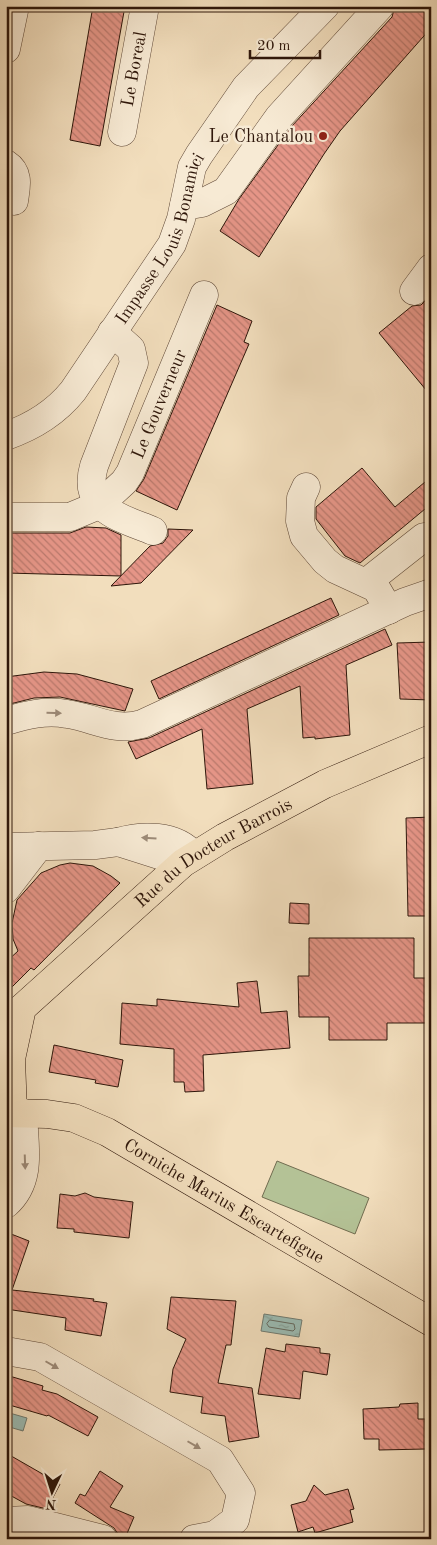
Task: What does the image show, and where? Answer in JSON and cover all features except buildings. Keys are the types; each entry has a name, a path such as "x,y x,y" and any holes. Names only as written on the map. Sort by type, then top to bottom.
{"main road":[{"name":"Rue du Docteur Barrois","path":"14,1113 11,1059 14,1015 186,861 325,784 431,740"},
{"name":"Corniche Marius Escartefigue","path":"14,1113 74,1118 107,1132 431,1322"}],"street":[{"path":"6,49 15,6"},
{"name":"Le Boreal","path":"122,132 145,6"},
{"name":"Impasse Louis Bonamici","path":"6,436 40,420 65,401 172,244 184,206 192,168 214,131 246,87 272,58 325,6"},
{"path":"184,206 202,204 226,191 278,117 380,6"},
{"path":"6,164 14,172 17,180 14,201"},
{"path":"414,291 431,268"},
{"name":"Le Gouverneur","path":"6,517 70,517 99,504 124,482 130,473 204,295"},
{"name":"Le Gouverneur","path":"99,504 92,491 91,476 135,358 131,349 112,332"},
{"path":"306,487 301,498 300,520 304,536 324,561 335,569 367,582 376,588 389,610"},
{"path":"99,504 107,511 153,531"},
{"path":"367,582 424,537"},
{"path":"6,721 38,713 65,713 108,726 124,727 142,724 389,610 431,594"},
{"path":"6,847 95,845 131,838 154,837 178,844 186,861"},
{"path":"6,888 39,846"},
{"path":"6,1204 17,1194 25,1172 14,1113"},
{"path":"6,1351 40,1357 220,1460 241,1493 235,1520 215,1536 194,1539"},
{"path":"6,1521 28,1520 103,1539"}],"green space":[{"path":"277,1161 369,1198 355,1234 262,1197"}],"water":[{"path":"264,1314 302,1320 299,1337 261,1331"},
{"path":"6,1412 27,1418 23,1431 6,1426"}],"place":[{"name":"Le Chantalou","path":"323,136"}]}
